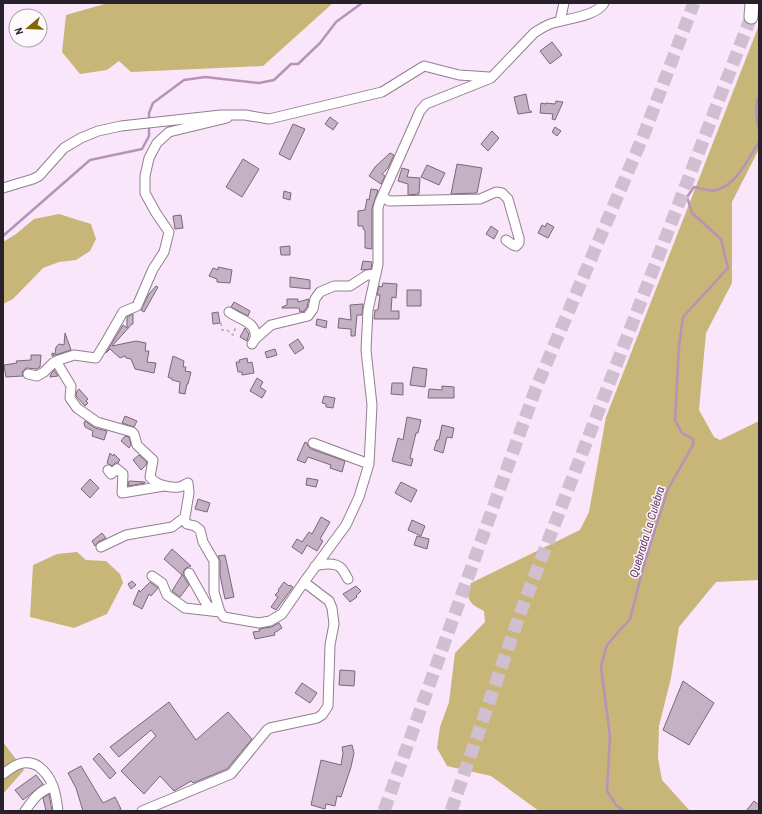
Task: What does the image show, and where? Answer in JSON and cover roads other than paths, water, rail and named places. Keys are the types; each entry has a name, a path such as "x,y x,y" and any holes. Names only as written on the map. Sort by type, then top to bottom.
{"highway":[{"path":"751,18 752,3"}],"street":[{"path":"560,21 564,3"},
{"path":"56,361 71,386 70,398 73,404 97,422 134,434 137,445 153,460 150,477 154,481 165,485 179,487 188,483 189,493 184,520 200,530 202,542 214,561 214,592 220,612 224,617 259,624 266,623 282,614 315,566 346,525 359,497 369,464 372,405 366,350 368,310 378,264 378,208 422,108 426,104 491,78 534,34 542,28 560,21 597,11 604,3"},
{"path":"3,188 33,180 39,176 64,148 81,138 98,131 121,126 221,115 245,115 269,119 374,94 388,89 424,66 459,75 491,78"},
{"path":"28,374 37,376 56,361 74,356 96,358 123,312 137,306 153,269 164,252 169,232 145,193 145,176 149,158 157,143 168,132 216,122 238,115"},
{"path":"382,197 389,201 480,199 496,192 502,193 508,200 519,238 519,243 516,246 513,246 506,240"},
{"path":"229,312 249,322 253,326 256,334 253,342 271,325 308,316 313,309 315,299 320,292 334,286 350,286 367,275 376,274"},
{"path":"313,443 369,464"},
{"path":"108,470 111,474 117,469 123,474 122,494 165,485"},
{"path":"101,546 126,535 172,527 185,517"},
{"path":"315,566 323,564 336,565 341,568 348,579"},
{"path":"189,573 207,605 220,612"},
{"path":"152,576 162,583 167,595 185,608 220,612"},
{"path":"142,811 231,774 270,728 317,718 325,711 328,706 330,645 334,624 332,608 329,601 304,582"},
{"path":"3,774 16,765 28,762 44,771 56,793 58,811"},
{"path":"25,811 40,792 53,786"}],"waterway":[{"path":"149,121 149,113 153,103 184,80 205,77 259,83 274,80 291,64 298,64 320,43 336,22 362,3"},
{"name":"Quebrada La Culebra","path":"759,98 757,100 756,111 759,131"},
{"path":"3,236 90,160 142,149 149,136 149,126"},
{"name":"Quebrada La Culebra","path":"624,811 616,805 607,791 610,737 601,666 607,645 630,619 645,561 668,489 693,445 693,439 682,433 675,420 679,346 683,317 728,268 721,239 692,213 687,197 694,187 714,190 730,183 741,170 759,142"}],"tunnel":[{"path":"384,811 536,388 644,134 694,3"},
{"path":"451,811 521,611 751,17"}]}
